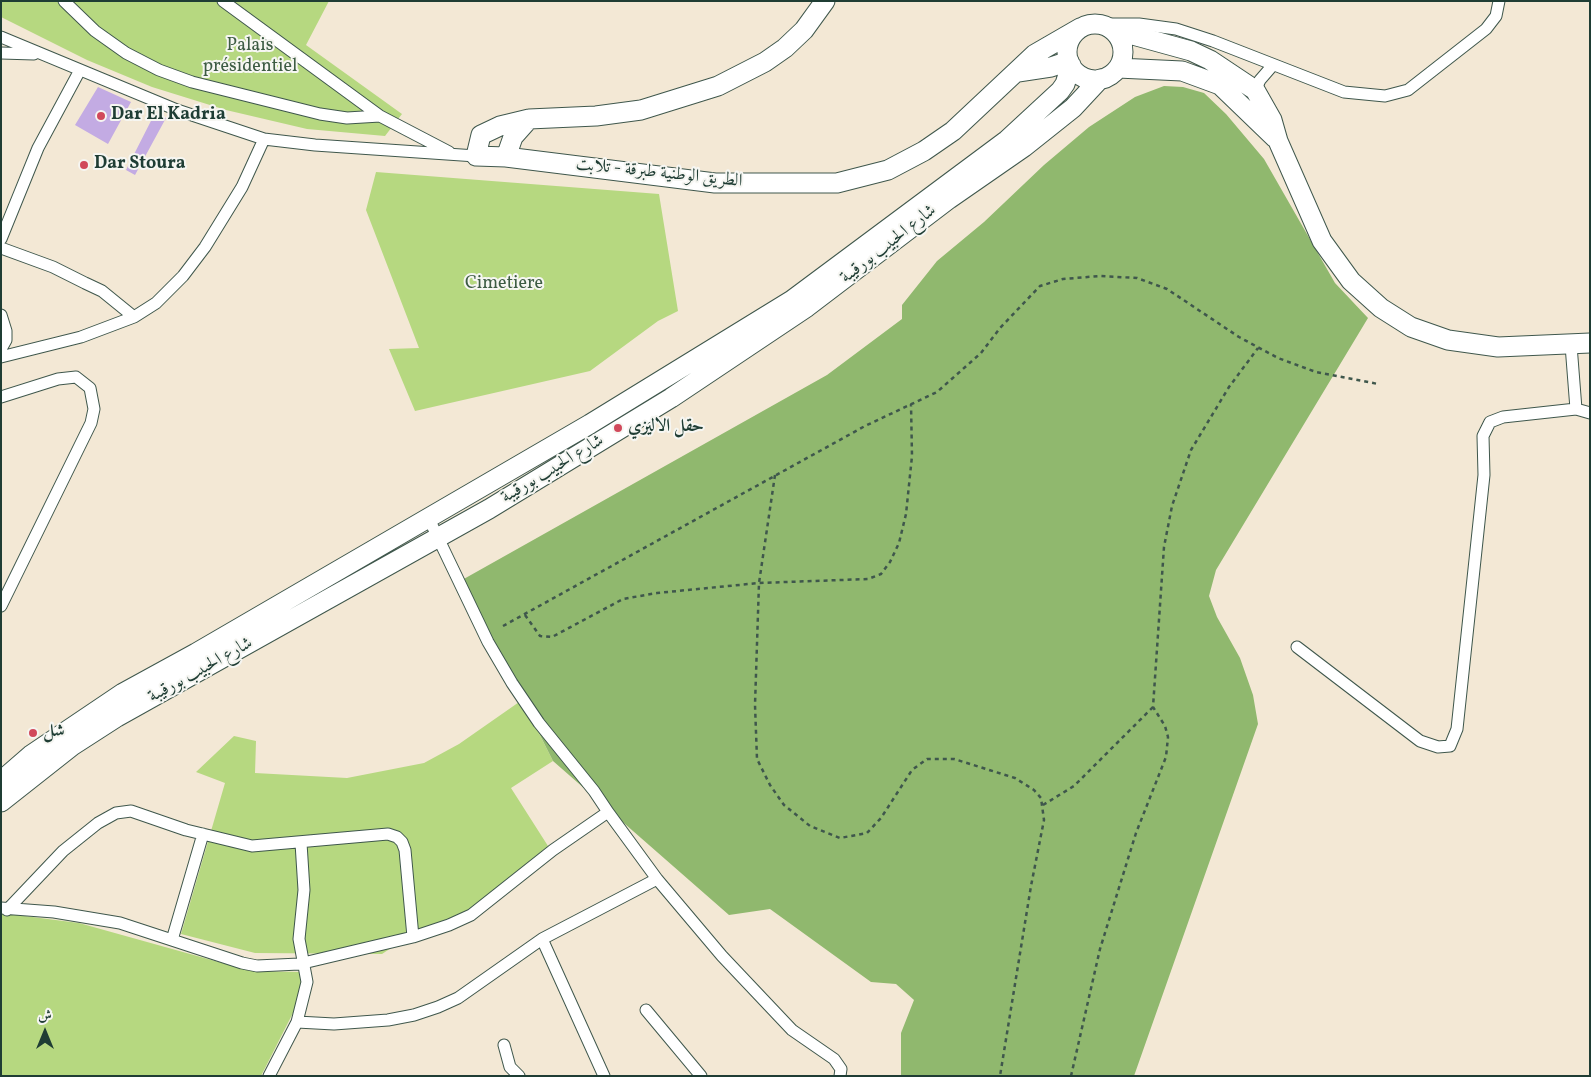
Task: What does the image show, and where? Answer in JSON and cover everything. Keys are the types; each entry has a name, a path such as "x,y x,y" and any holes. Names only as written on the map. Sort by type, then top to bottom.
{"main road":[{"path":"476,156 481,135 488,130 529,119 596,116 641,110 718,86 765,62 785,48 804,30 825,1"},
{"path":"1107,27 1118,35 1123,51 1118,68 1107,77 1100,79 1083,77 1070,63 1069,43 1080,28 1087,25 1107,27 1191,50 1210,60 1255,90 1272,120 1278,141 1322,241 1351,281 1381,308 1411,326 1448,340 1498,347 1581,344"},
{"name":"الطريق الوطنية طبرقة - تلابت","path":"476,156 506,157 715,183 837,183 888,170 924,151 953,131 1035,54 1080,28"},
{"path":"1018,72 1070,63"},
{"name":"شارع الحبيب بورقيبة","path":"1,781 30,755 123,693 429,519 641,394 792,300 1007,140 1060,91 1065,84 1070,63"},
{"path":"1118,68 1182,71 1220,85 1278,141"},
{"name":"شارع الحبيب بورقيبة","path":"1,802 64,752 118,717 439,537 672,398 807,307 884,251 949,199 1024,147 1073,108 1100,79"},
{"path":"506,157 513,137 529,119"}],"street":[{"path":"64,1 95,31 126,53 159,70 192,82 320,114 347,118 380,116"},
{"path":"223,1 380,116 452,154"},
{"path":"1107,27 1139,24 1176,29 1213,41 1344,92 1372,96 1396,94 1408,90 1486,29 1496,16 1499,1"},
{"path":"1,37 37,54 177,110 226,128 264,139 315,145 476,156"},
{"path":"1,53 37,54"},
{"path":"1255,90 1260,80 1273,65"},
{"path":"1,239 38,148 80,70"},
{"path":"1,357 81,338 134,317 156,303 184,276 205,247 242,187 264,139"},
{"path":"1,248 52,267 85,283 102,292 134,317"},
{"path":"1,315 6,331 6,340 1,349"},
{"path":"1576,409 1581,344"},
{"path":"1,397 58,378 76,377 90,388 94,409 91,423 3,593 1,606"},
{"path":"1297,646 1420,741 1438,747 1450,746 1457,729 1484,475 1483,436 1490,422 1503,417 1576,409 1590,413"},
{"path":"429,519 488,642 512,683 539,723 594,791 657,879 722,956 792,1030 834,1059 841,1069 840,1076"},
{"path":"4,909 63,851 98,823 116,813 131,811 203,834 252,846 388,834 397,837 402,842 405,850 414,937"},
{"path":"4,909 54,912 120,923 250,964 274,966 303,963 414,937 449,925 471,914 553,850 608,812"},
{"path":"172,940 203,834"},
{"path":"269,1076 298,1022 307,982 299,939 304,890 301,843"},
{"path":"298,1022 361,1022 414,1015 458,998 542,939 657,879"},
{"path":"542,939 604,1076"},
{"path":"646,1010 701,1076"},
{"path":"504,1045 510,1067 519,1076"}],"path":[{"path":"503,626 865,426 937,392 962,371 1040,286 1064,279 1100,276 1137,278 1167,290 1278,358 1316,372 1378,384"},
{"path":"1070,1076 1100,949 1136,833 1166,757 1168,737 1153,706 1164,547 1172,506 1191,450 1229,387 1258,347"},
{"path":"525,615 540,636 552,637 623,599 657,593 759,583 868,579 881,574 890,562 899,543 906,514 912,456 911,404"},
{"path":"775,475 759,583 755,705 757,759 770,785 784,805 810,826 840,838 866,833 881,818 912,770 928,759 954,759 1015,778 1034,790 1041,798 1044,820 1000,1076"},
{"path":"1043,805 1060,797 1074,786 1153,706"}],"green space":[{"name":"Palais présidentiel","path":"1,1 329,1 306,45 402,114 385,136 307,129 226,110 152,87 87,60 1,17"},
{"path":"1164,86 1183,87 1204,93 1226,114 1264,159 1335,283 1368,318 1216,570 1209,596 1217,617 1240,658 1253,695 1258,724 1134,1076 901,1076 901,1033 914,1000 896,984 871,982 770,909 729,915 553,761 462,580 827,375 902,319 902,305 937,261 984,222 1044,165 1089,127 1135,97"},
{"name":"Cimetiere","path":"376,172 659,194 678,311 658,321 590,371 415,411 389,349 419,348 366,210"},
{"path":"522,700 553,761 511,788 548,846 468,911 417,931 382,954 255,953 181,934 225,783 196,772 234,736 256,741 255,773 347,778 424,763 459,744"},
{"path":"1,913 79,923 251,971 304,972 295,1009 261,1076 1,1076"}],"building":[{"path":"98,87 131,102 108,144 75,125"},
{"path":"155,113 166,118 135,175 126,170"}],"place":[{"name":"Dar El Kadria","path":"101,116"},
{"name":"Dar Stoura","path":"84,165"},
{"name":"حقل الاليزي","path":"618,428"},
{"name":"شل","path":"33,733"}]}
